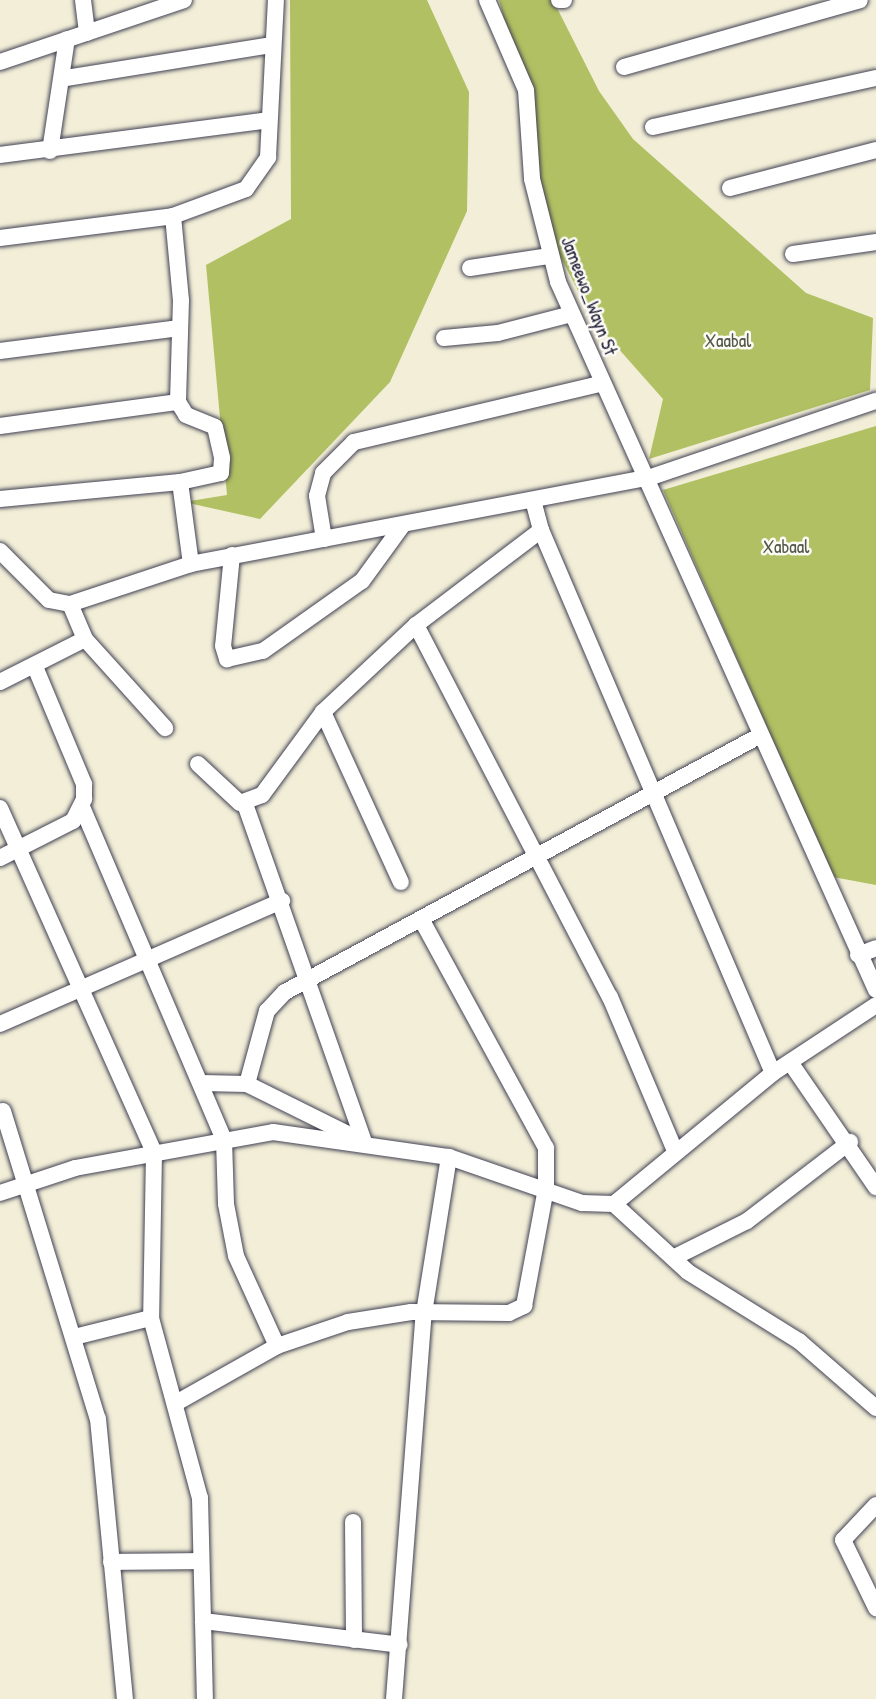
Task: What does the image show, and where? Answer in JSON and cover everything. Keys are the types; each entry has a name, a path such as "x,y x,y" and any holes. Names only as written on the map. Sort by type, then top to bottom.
{"street":[{"path":"83,0 87,33"},
{"path":"0,62 184,0"},
{"path":"0,238 173,216 246,189 267,162 276,0"},
{"name":"Jameewo_Wayn St","path":"487,0 526,90 532,179 548,256 600,384 648,478 759,736 876,990"},
{"path":"624,68 860,0"},
{"path":"50,150 66,78 67,39"},
{"path":"66,78 272,45"},
{"path":"653,127 876,78"},
{"path":"0,155 268,120"},
{"path":"730,188 876,150"},
{"path":"0,499 180,482 221,472 222,458 215,427 186,415 178,402 180,328 173,216"},
{"path":"793,254 876,243"},
{"path":"470,268 548,256"},
{"path":"444,338 498,333 572,314"},
{"path":"0,351 180,328"},
{"path":"324,540 317,496 323,473 354,442 600,384"},
{"path":"0,551 49,600 70,604 191,564 232,555 402,526 648,478 876,401"},
{"path":"0,426 178,402"},
{"path":"180,482 191,564"},
{"path":"533,501 541,530 651,796 772,1073"},
{"path":"232,555 223,646 227,659 263,651 362,581 402,526"},
{"path":"245,804 262,795 323,712 416,625 541,530"},
{"path":"70,604 85,639 165,728"},
{"path":"416,625 541,858 610,997 675,1152"},
{"path":"0,682 35,667 85,639"},
{"path":"0,858 73,821 82,807 84,784 35,667"},
{"path":"323,712 401,882"},
{"path":"247,1084 267,1011 310,976 541,858 759,736"},
{"path":"198,764 245,804 310,976 365,1142"},
{"path":"82,807 148,956 224,1140 226,1204 236,1256 277,1346"},
{"path":"0,808 83,986 154,1153 151,1318 200,1499 205,1699"},
{"path":"0,1024 148,956 282,901"},
{"path":"176,1403 277,1346 377,1315 509,1313 524,1306 546,1188 543,1140 422,921"},
{"path":"858,955 876,948"},
{"path":"614,1204 772,1073 876,1005"},
{"path":"790,1062 850,1142 876,1187"},
{"path":"202,1083 247,1084 365,1142"},
{"path":"3,1111 98,1419 125,1699"},
{"path":"0,1193 26,1181 154,1153 273,1132 365,1142 449,1157 546,1188 582,1203 614,1204 673,1258 799,1341 876,1408"},
{"path":"673,1258 747,1221 850,1142"},
{"path":"394,1699 424,1313 449,1157"},
{"path":"74,1337 151,1318"},
{"path":"876,1505 844,1540 876,1608"},
{"path":"354,1522 354,1640"},
{"path":"111,1562 201,1561"},
{"path":"202,1621 400,1645"}],"green space":[{"path":"290,0 427,0 469,92 467,211 390,382 260,519 184,502 227,495 206,265 291,219"},
{"name":"Xaabal","path":"499,0 553,0 599,91 633,139 806,293 873,318 870,390 649,459 663,399 594,321 540,218 527,105"},
{"name":"Xabaal","path":"876,426 876,885 833,877 663,490"}]}
